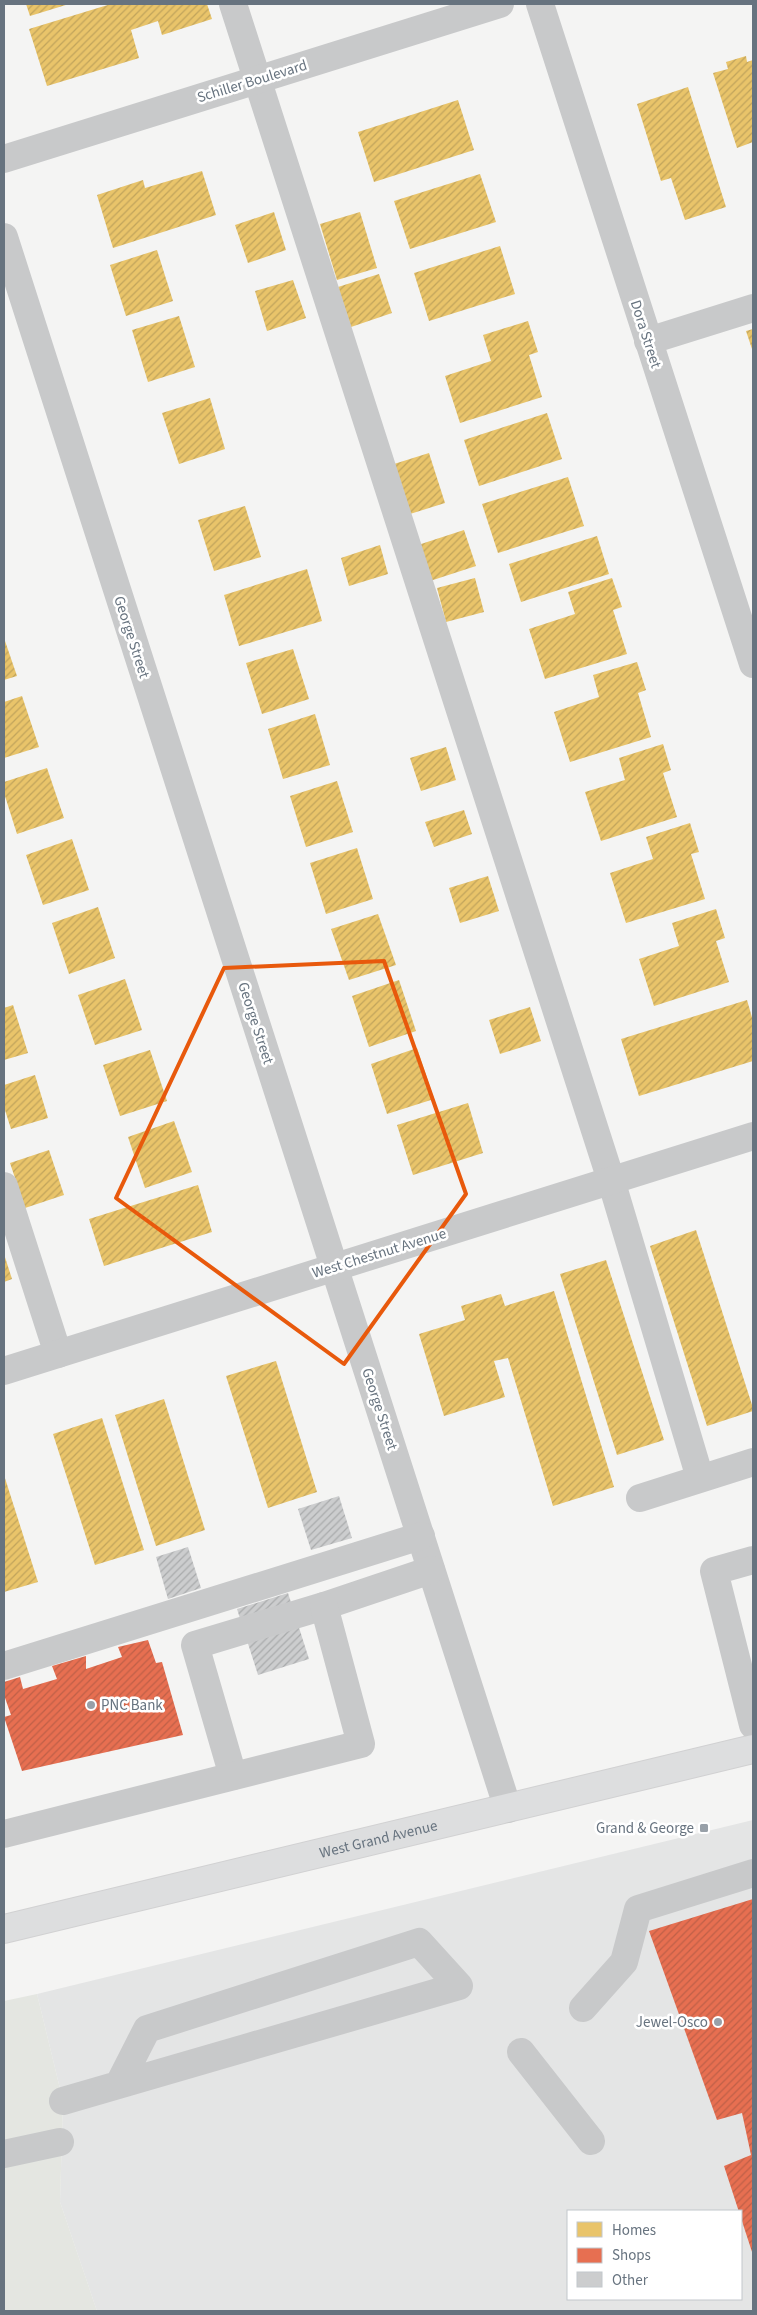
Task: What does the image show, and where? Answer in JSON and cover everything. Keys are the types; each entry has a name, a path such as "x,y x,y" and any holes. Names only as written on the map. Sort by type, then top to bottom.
{"main road":[{"name":"West Grand Avenue","path":"4,1929 753,1749"}],"street":[{"path":"233,4 611,1180 700,1478"},
{"name":"Schiller Boulevard","path":"4,159 500,4"},
{"name":"Dora Street","path":"540,4 753,664"},
{"name":"George Street","path":"4,237 508,1809"},
{"path":"648,341 753,308"},
{"name":"West Chestnut Avenue","path":"4,1371 753,1136"},
{"path":"4,1186 58,1354"},
{"path":"640,1498 753,1462"},
{"path":"4,1666 421,1536"},
{"path":"753,1560 714,1571 753,1725"},
{"path":"233,1776 196,1644 324,1606 431,1570"},
{"path":"4,1834 361,1744 324,1606"},
{"path":"583,2008 624,1962 638,1909 753,1873"},
{"path":"63,2101 459,1986 419,1942 147,2029 119,2084"},
{"path":"521,2052 591,2141"},
{"path":"4,2154 60,2142"}],"highlighted area":[{"path":"384,961 466,1194 344,1364 116,1198 224,968"}],"shaded area":[{"path":"753,1820 753,2311 97,2311 60,2202 63,2101 37,1994"},
{"path":"37,1994 63,2101 60,2202 97,2311 4,2311 4,2001"}],"building: Homes":[{"path":"26,4 69,4 30,16"},
{"path":"111,4 207,4 212,19 162,35 158,21 131,30 139,58 47,86 29,29"},
{"path":"746,56 747,62 753,60 753,142 737,148 713,73 728,69 726,62"},
{"path":"688,87 726,207 685,220 671,178 661,181 637,104"},
{"path":"458,100 474,150 374,182 358,132"},
{"path":"202,171 216,215 113,248 97,195 143,180 145,188"},
{"path":"480,174 496,222 410,249 394,201"},
{"path":"274,212 286,250 248,263 235,225"},
{"path":"360,212 377,268 337,280 320,224"},
{"path":"500,246 515,294 429,321 414,273"},
{"path":"157,250 173,301 126,316 110,265"},
{"path":"379,274 392,313 351,327 338,287"},
{"path":"293,280 306,318 267,331 255,291"},
{"path":"179,316 195,367 148,382 132,330"},
{"path":"528,321 538,352 529,355 542,397 460,423 445,376 491,361 483,335"},
{"path":"753,329 753,352 746,331"},
{"path":"210,398 225,449 179,464 162,413"},
{"path":"547,413 562,459 479,486 464,440"},
{"path":"429,453 445,503 410,514 394,464"},
{"path":"568,477 584,526 498,553 482,504"},
{"path":"245,506 261,557 214,571 198,520"},
{"path":"464,530 476,566 430,581 418,545"},
{"path":"597,536 609,574 521,602 509,564"},
{"path":"380,545 388,574 349,586 341,558"},
{"path":"307,569 322,621 239,646 224,595"},
{"path":"475,578 484,612 446,622 437,588"},
{"path":"612,578 622,607 613,610 627,654 545,679 529,629 575,614 568,592"},
{"path":"4,638 17,676 4,680"},
{"path":"293,649 309,699 262,714 246,663"},
{"path":"637,662 646,690 638,693 651,737 570,762 554,712 599,697 593,675"},
{"path":"22,696 39,747 4,758 4,702"},
{"path":"315,714 330,765 283,779 268,729"},
{"path":"663,744 671,770 663,773 677,817 601,841 585,792 625,780 619,758"},
{"path":"446,747 456,780 421,791 410,758"},
{"path":"47,768 64,818 17,834 4,793 4,782"},
{"path":"337,781 353,832 306,847 290,796"},
{"path":"464,810 472,834 434,847 425,822"},
{"path":"690,823 699,852 691,854 705,899 626,923 610,873 653,859 646,837"},
{"path":"72,839 89,890 43,905 26,855"},
{"path":"357,848 373,899 326,914 310,863"},
{"path":"488,876 499,911 460,923 449,888"},
{"path":"98,907 115,958 69,974 52,923"},
{"path":"716,909 725,938 716,941 729,982 654,1006 639,959 679,946 672,923"},
{"path":"378,914 396,965 349,980 331,929"},
{"path":"125,979 142,1030 95,1045 78,995"},
{"path":"399,980 416,1031 369,1047 352,996"},
{"path":"747,1000 753,1021 753,1061 639,1096 621,1039"},
{"path":"13,1005 28,1053 4,1060 4,1008"},
{"path":"530,1007 541,1041 500,1054 489,1020"},
{"path":"417,1048 434,1099 387,1114 371,1064"},
{"path":"150,1050 167,1101 120,1116 103,1065"},
{"path":"35,1075 48,1118 11,1129 4,1107 4,1085"},
{"path":"468,1103 483,1153 413,1175 397,1125"},
{"path":"174,1121 192,1172 145,1188 128,1137"},
{"path":"49,1150 64,1195 25,1208 10,1163"},
{"path":"198,1185 212,1232 104,1266 89,1219"},
{"path":"696,1230 753,1408 753,1411 707,1426 650,1246"},
{"path":"4,1254 12,1279 4,1282"},
{"path":"606,1260 664,1440 617,1455 560,1274"},
{"path":"554,1291 614,1487 553,1506 508,1358 494,1361 505,1397 444,1416 419,1334 465,1320 461,1306 501,1294 505,1306"},
{"path":"276,1361 317,1492 268,1508 226,1376"},
{"path":"164,1399 205,1530 156,1546 115,1415"},
{"path":"102,1418 144,1550 95,1565 53,1434"},
{"path":"4,1475 38,1582 4,1592"}],"building: Shops":[{"name":"PNC Bank","path":"148,1640 156,1663 162,1662 183,1735 22,1771 4,1717 11,1715 4,1695 4,1682 20,1677 23,1689 57,1679 52,1666 86,1656 86,1669 122,1657 118,1647"},
{"name":"Jewel-Osco","path":"753,1899 753,2255 742,2221 742,2210 738,2210 724,2166 751,2155 742,2113 717,2120 649,1931"}],"building: Other":[{"path":"339,1496 352,1538 311,1550 298,1509"},
{"path":"188,1547 201,1588 168,1599 156,1557"},
{"path":"288,1593 309,1659 258,1675 237,1609"}],"place":[{"name":"PNC Bank","path":"91,1705"},
{"name":"Grand & George","path":"704,1828"},
{"name":"Jewel-Osco","path":"718,2022"}]}
